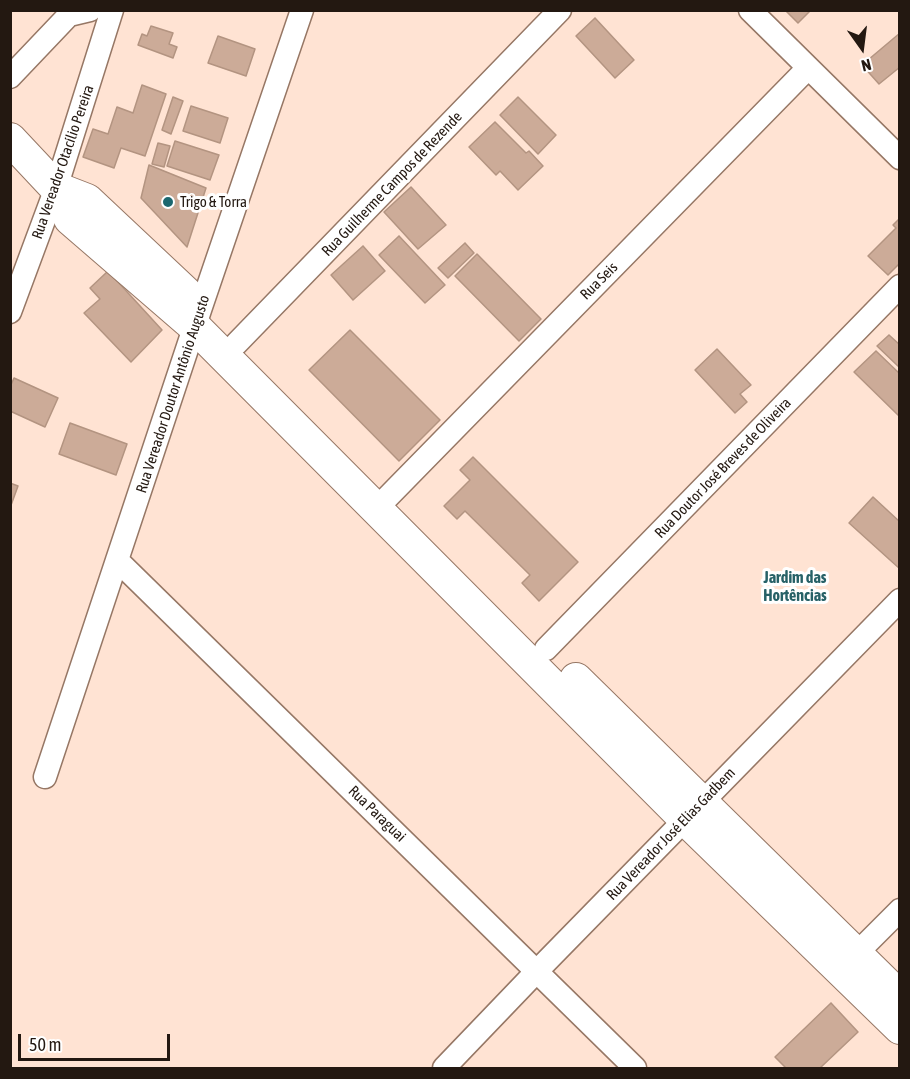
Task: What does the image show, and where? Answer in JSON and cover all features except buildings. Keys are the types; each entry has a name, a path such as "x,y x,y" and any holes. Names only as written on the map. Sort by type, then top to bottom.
{"street":[{"path":"10,77 69,15 90,10"},
{"name":"Rua Vereador Otacílio Pereira","path":"10,312 56,188 112,10"},
{"name":"Rua Vereador Doutor Antônio Augusto","path":"45,777 302,10"},
{"name":"Rua Guilherme Campos de Rezende","path":"230,350 560,10"},
{"path":"750,10 900,158"},
{"name":"Rua Seis","path":"382,501 808,69"},
{"path":"10,139 56,188 70,219 198,317 693,811 848,962 900,1028"},
{"name":"Rua Doutor José Breves de Oliveira","path":"546,649 900,286"},
{"path":"382,501 546,649 693,811"},
{"name":"Rua Paraguai","path":"117,560 635,1068"},
{"name":"Rua Vereador José Elias Gadbem","path":"444,1068 900,600"},
{"path":"848,962 900,910"},
{"path":"848,962 900,997"}],"place":[{"name":"Trigo & Torra","path":"168,202"}],"district":[{"name":"Jardim das Hortências","path":"795,587"}]}
